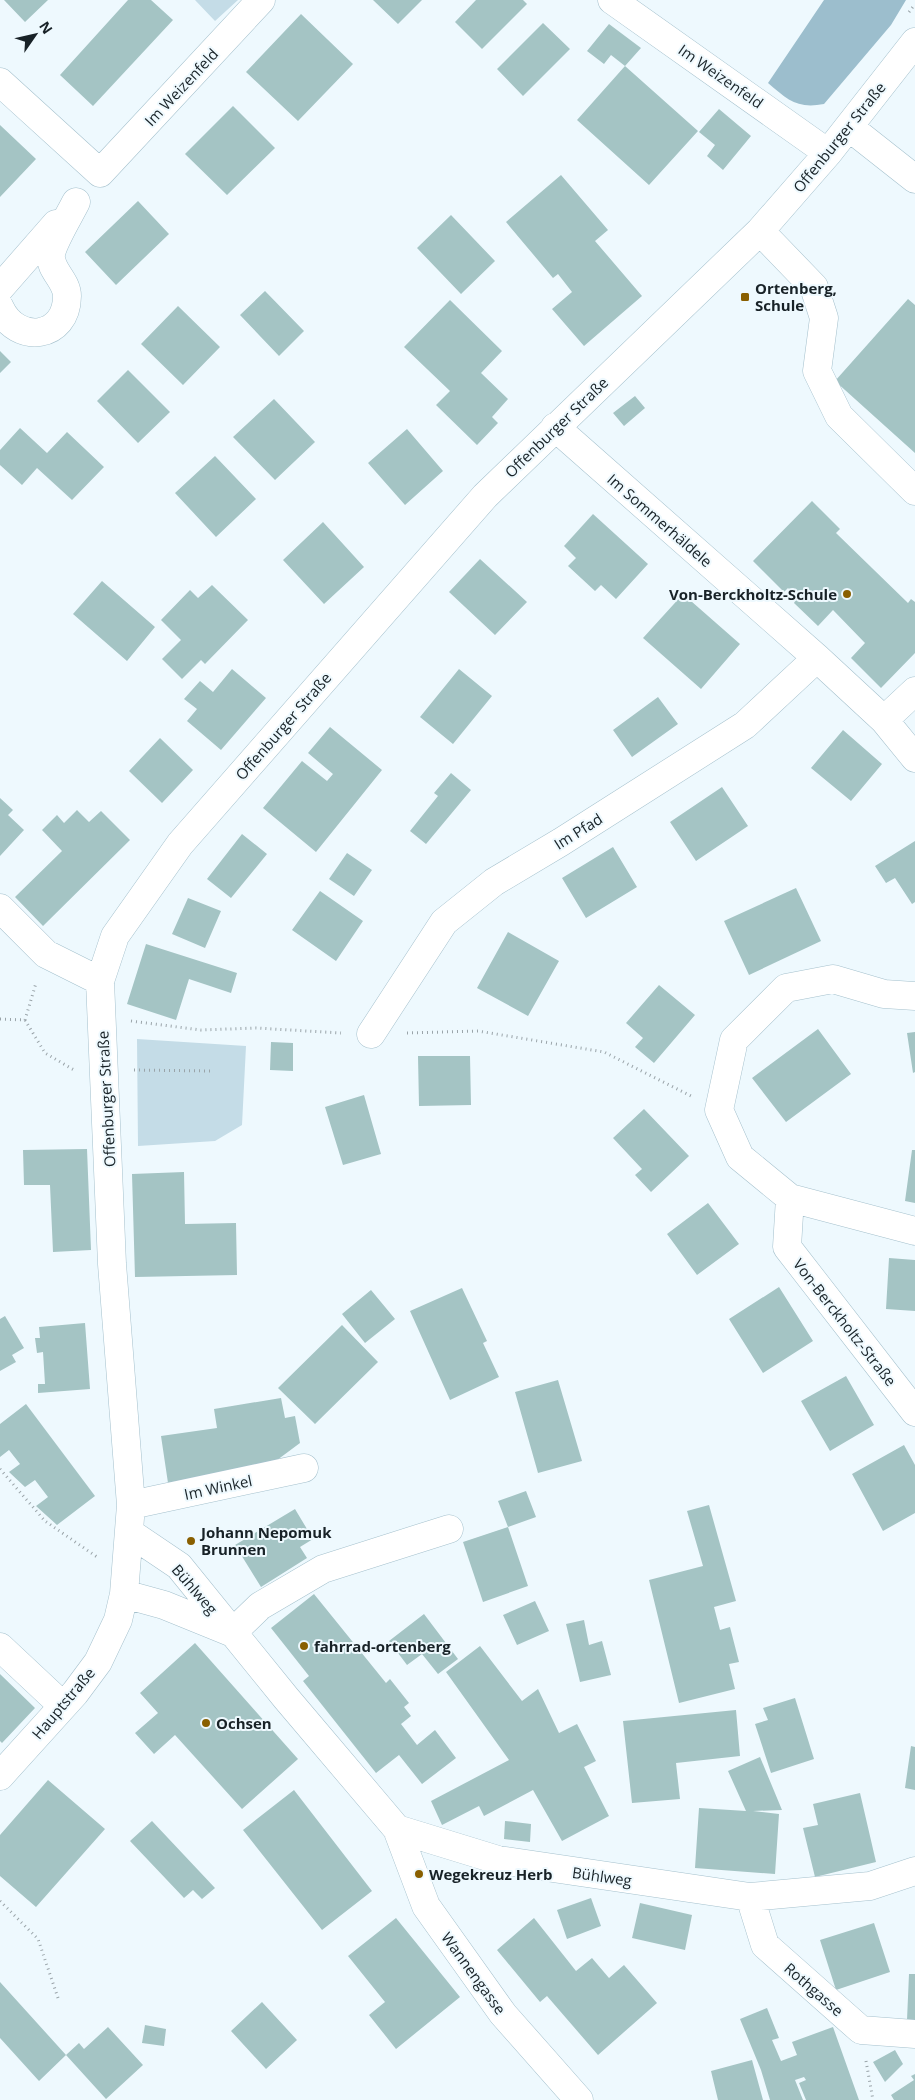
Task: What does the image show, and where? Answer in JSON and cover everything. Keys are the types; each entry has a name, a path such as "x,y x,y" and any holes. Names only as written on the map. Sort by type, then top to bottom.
{"street":[{"name":"Im Weizenfeld","path":"0,288 100,173 261,0"},
{"name":"Im Weizenfeld","path":"612,0 828,153"},
{"name":"Offenburger Straße","path":"125,1586 130,1533 130,1505 112,1264 100,981 115,936 180,844 485,496 760,231 828,153 915,42"},
{"path":"0,82 100,173"},
{"path":"849,127 915,179"},
{"name":"Im Weizenfeld","path":"0,308 5,318 24,331 40,333 54,327 64,313 67,296 64,281 55,270 51,255 76,202"},
{"path":"760,231 814,287 824,318 817,371 839,416 915,491"},
{"name":"Im Sommerhäldele","path":"555,427 817,658 884,720 915,758"},
{"name":"Im Pfad","path":"371,1034 444,922 494,882 561,842 745,725 817,658"},
{"path":"884,720 915,692"},
{"path":"0,908 46,954 100,981"},
{"path":"915,996 884,994 834,979 786,988 734,1040 719,1110 740,1157 790,1198 915,1231"},
{"name":"Von-Berckholtz-Straße","path":"790,1198 787,1247 915,1412"},
{"name":"Im Winkel","path":"130,1505 304,1468"},
{"path":"232,1633 260,1606 323,1570 449,1529"},
{"name":"Bühlweg","path":"130,1533 179,1566 232,1633 397,1829 498,1860 750,1897 870,1886 915,1871"},
{"name":"Bühlweg","path":"125,1586 164,1605 232,1633"},
{"name":"Hauptstraße","path":"0,1776 63,1706 98,1662 118,1620 125,1586"},
{"path":"0,1647 63,1706"},
{"name":"Wannengasse","path":"397,1829 426,1906 503,2014 579,2100"},
{"name":"Rothgasse","path":"750,1897 765,1945 861,2030"},
{"path":"861,2030 915,2034"}],"path":[{"path":"46,954 25,1020 45,1054 78,1072 104,1069 213,1071"},
{"path":"0,1019 25,1020"},
{"path":"130,1020 201,1030 256,1028 311,1033 371,1034 478,1031 604,1052 719,1110"},
{"path":"0,1469 45,1521 125,1586"},
{"path":"0,1902 38,1939 58,1998"},
{"path":"861,2030 873,2100"}],"shaded area":[{"path":"195,0 238,0 215,21"},
{"path":"824,0 906,0 891,25 824,104 800,104 793,102 768,83"},
{"path":"137,1039 246,1046 242,1125 215,1141 138,1146"}],"building":[{"path":"4,0 48,0 25,22"},
{"path":"128,0 151,0 173,20 93,106 60,75"},
{"path":"373,0 422,0 398,24"},
{"path":"476,0 523,0 527,4 482,49 455,22"},
{"path":"301,14 353,64 298,121 246,72"},
{"path":"543,23 570,49 523,96 497,69"},
{"path":"609,24 641,48 625,66 611,55 604,64 587,51"},
{"path":"625,66 698,131 649,185 577,120"},
{"path":"233,106 275,148 227,195 185,154"},
{"path":"719,109 751,136 723,170 707,156 715,145 699,132"},
{"path":"0,125 36,159 0,197"},
{"path":"561,175 608,230 595,241 642,296 584,346 552,309 572,292 558,274 553,278 506,222"},
{"path":"138,201 169,234 116,285 85,252"},
{"path":"451,215 495,261 461,294 417,248"},
{"path":"265,291 304,331 279,356 240,315"},
{"path":"908,299 915,305 915,453 835,381"},
{"path":"450,300 502,351 481,373 508,399 492,417 498,423 477,445 436,405 450,391 404,347"},
{"path":"178,306 220,347 183,385 141,344"},
{"path":"0,351 11,362 0,373"},
{"path":"128,370 170,412 138,443 97,401"},
{"path":"635,396 645,408 624,426 613,413"},
{"path":"274,399 315,442 275,480 233,437"},
{"path":"20,428 47,453 67,432 104,467 72,500 37,468 22,485 0,465 0,450"},
{"path":"407,429 443,471 405,505 368,463"},
{"path":"215,456 256,499 216,537 175,493"},
{"name":"Von-Berckholtz-Schule","path":"812,501 840,529 836,533 908,603 911,599 915,602 915,653 881,688 851,658 865,643 833,610 818,626 794,603 797,597 788,588 784,592 753,561"},
{"path":"593,514 648,564 616,599 601,585 595,591 568,566 576,558 564,546"},
{"path":"323,522 364,567 324,604 283,560"},
{"path":"480,559 527,602 495,635 449,592"},
{"path":"102,581 155,627 127,661 73,614"},
{"path":"212,585 248,620 205,664 201,660 182,679 162,659 181,640 161,620 190,590 198,598"},
{"path":"683,594 740,644 701,689 643,638"},
{"path":"232,669 266,698 221,750 187,721 197,709 184,699 200,681 213,692"},
{"path":"459,669 492,696 453,744 420,717"},
{"path":"658,697 678,724 632,757 613,730"},
{"path":"330,727 382,770 316,852 263,808 302,761 327,781 333,774 308,753"},
{"path":"843,730 882,764 851,801 811,768"},
{"path":"160,738 193,770 162,803 129,771"},
{"path":"451,773 471,790 426,844 410,831 438,796 434,793"},
{"path":"722,787 748,826 696,861 670,822"},
{"path":"0,798 13,810 8,815 24,830 0,856"},
{"path":"77,810 89,822 101,811 130,840 43,926 15,897 62,851 42,830 57,815 64,823"},
{"path":"242,834 267,854 231,898 207,879"},
{"path":"915,841 915,902 912,904 895,878 886,883 875,866"},
{"path":"613,847 637,887 586,918 562,878"},
{"path":"347,853 372,870 354,896 329,879"},
{"path":"796,888 821,941 749,975 724,921"},
{"path":"320,891 363,921 336,961 292,930"},
{"path":"188,898 221,911 205,948 172,934"},
{"path":"508,932 559,961 528,1016 477,988"},
{"path":"146,944 237,973 231,993 189,979 176,1020 127,1004"},
{"path":"659,985 695,1015 654,1063 635,1047 643,1038 626,1023"},
{"path":"818,1029 851,1074 786,1122 752,1078"},
{"path":"915,1032 915,1072 913,1073 907,1033"},
{"path":"271,1042 293,1043 293,1071 270,1070"},
{"path":"418,1056 470,1056 471,1105 419,1106"},
{"path":"364,1095 381,1154 343,1165 325,1107"},
{"path":"644,1109 689,1156 651,1192 635,1175 642,1169 613,1138"},
{"path":"87,1149 91,1250 53,1252 50,1185 24,1185 23,1150"},
{"path":"912,1150 915,1150 915,1203 905,1201"},
{"path":"184,1172 185,1224 236,1223 237,1275 135,1277 132,1174"},
{"path":"708,1203 739,1244 697,1275 667,1234"},
{"path":"889,1258 915,1260 915,1311 886,1309"},
{"path":"779,1287 813,1341 763,1373 729,1319"},
{"path":"462,1288 487,1341 483,1343 499,1377 450,1400 410,1311"},
{"path":"371,1290 395,1319 365,1343 342,1314"},
{"path":"5,1316 24,1348 12,1355 16,1362 0,1371 0,1319"},
{"path":"85,1323 90,1389 38,1393 38,1384 45,1384 43,1352 37,1353 35,1338 40,1338 39,1327"},
{"path":"342,1325 378,1362 315,1424 278,1388"},
{"path":"846,1376 874,1425 830,1451 801,1401"},
{"path":"558,1380 582,1461 538,1473 515,1392"},
{"path":"281,1398 285,1418 295,1416 300,1443 265,1469 168,1483 161,1436 217,1428 214,1409"},
{"path":"26,1404 95,1496 57,1525 36,1506 48,1497 35,1480 25,1487 9,1472 20,1464 9,1450 0,1457 0,1424"},
{"path":"904,1445 915,1465 915,1513 883,1531 852,1474"},
{"path":"526,1491 536,1517 508,1527 498,1501"},
{"path":"709,1505 736,1601 714,1607 720,1630 730,1627 739,1662 729,1664 735,1689 679,1703 649,1580 703,1566 687,1511"},
{"path":"295,1509 313,1539 300,1547 307,1558 261,1587 235,1545"},
{"path":"508,1527 528,1586 483,1602 463,1542"},
{"path":"314,1594 386,1683 390,1679 409,1703 404,1707 411,1716 401,1724 417,1745 435,1730 456,1758 422,1784 399,1755 376,1773 303,1681 309,1676 271,1628"},
{"path":"535,1601 549,1631 517,1645 503,1615"},
{"path":"424,1614 458,1659 438,1674 422,1654 407,1665 389,1641"},
{"path":"584,1620 589,1645 602,1641 611,1675 580,1682 566,1624"},
{"name":"Ochsen","path":"195,1643 298,1759 242,1809 175,1735 154,1754 135,1733 158,1713 140,1693"},
{"path":"480,1646 522,1701 538,1689 559,1733 577,1724 596,1761 584,1767 609,1816 562,1841 533,1790 484,1816 479,1806 442,1825 431,1801 509,1760 446,1672"},
{"path":"0,1674 35,1708 2,1743 0,1741"},
{"path":"795,1698 814,1759 771,1773 755,1724 768,1720 763,1708"},
{"path":"736,1710 740,1756 676,1763 680,1799 632,1803 623,1721"},
{"path":"911,1746 915,1747 915,1790 905,1788"},
{"path":"760,1757 782,1810 753,1811 779,1814 775,1874 695,1868 699,1808 746,1811 728,1771"},
{"path":"48,1780 105,1829 36,1907 0,1876 0,1835"},
{"path":"294,1790 372,1891 322,1930 243,1830"},
{"path":"860,1793 876,1862 815,1877 803,1828 818,1825 813,1804"},
{"path":"152,1821 215,1888 202,1899 193,1890 184,1898 130,1841"},
{"path":"505,1821 531,1824 530,1842 504,1839"},
{"path":"591,1898 601,1926 567,1939 557,1910"},
{"path":"640,1903 692,1915 685,1950 632,1938"},
{"path":"396,1918 460,1997 396,2049 369,2015 385,2002 348,1956"},
{"path":"534,1918 576,1971 592,1958 609,1978 624,1965 657,2003 598,2055 547,1996 540,2002 497,1950"},
{"path":"874,1923 890,1972 836,1990 820,1940"},
{"path":"909,1974 915,1974 915,2020 907,2020"},
{"path":"0,1982 66,2055 39,2081 0,2038"},
{"path":"262,2002 297,2040 266,2069 231,2031"},
{"path":"767,2008 779,2038 772,2040 781,2061 797,2055 792,2042 833,2027 859,2100 806,2100 799,2083 806,2080 804,2077 795,2080 803,2100 770,2100 761,2070 740,2019"},
{"path":"145,2025 166,2029 164,2046 142,2043"},
{"path":"108,2027 143,2065 106,2099 66,2055 79,2043 84,2049"},
{"path":"895,2050 903,2064 885,2082 873,2062"},
{"path":"752,2060 763,2100 718,2100 711,2071"},
{"path":"915,2074 915,2100 894,2100 891,2095 914,2080 911,2076"}],"place":[{"name":"Ortenberg, Schule","path":"745,297"},
{"name":"Von-Berckholtz-Schule","path":"847,594"},
{"name":"Johann Nepomuk Brunnen","path":"191,1541"},
{"name":"fahrrad-ortenberg","path":"304,1646"},
{"name":"Ochsen","path":"206,1723"},
{"name":"Wegekreuz Herb","path":"419,1874"}]}
